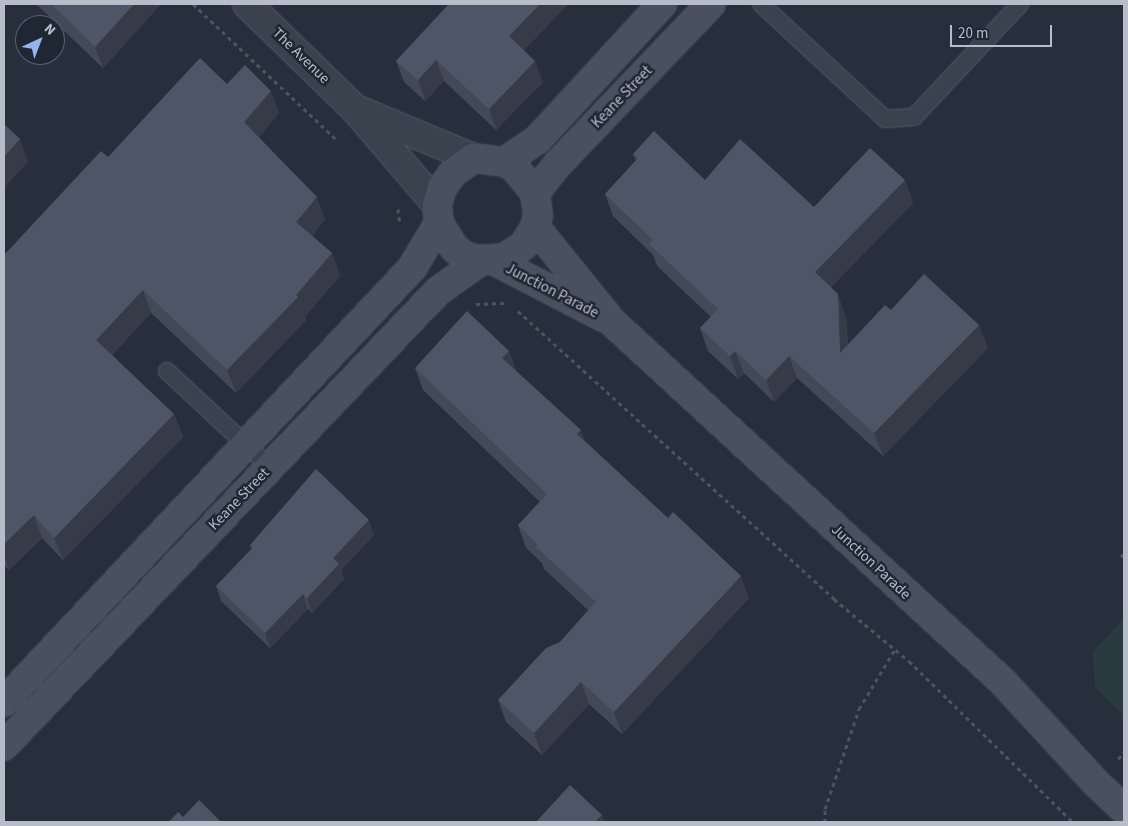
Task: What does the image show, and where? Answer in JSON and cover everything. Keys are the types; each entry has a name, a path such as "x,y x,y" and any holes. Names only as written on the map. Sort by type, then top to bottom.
{"street":[{"name":"The Avenue","path":"247,4 354,108 438,214"},
{"path":"504,162 537,140 662,4"},
{"name":"Keane Street","path":"535,193 557,165 711,4"},
{"name":"The Avenue","path":"354,108 473,158"},
{"path":"4,702 416,260 438,214 442,188 453,173 473,158 504,162 523,174 535,193 538,216 535,227 523,246 488,260 455,249 438,214"},
{"name":"Junction Parade","path":"535,227 611,321 1002,681 1096,783 1124,809"},
{"name":"Keane Street","path":"4,746 270,467 447,286 488,260"},
{"name":"Junction Parade","path":"488,260 611,321"}],"lane":[{"path":"761,4 885,119 914,117 1020,4"},
{"path":"167,371 270,467"}],"path":[{"path":"193,4 340,143"},
{"path":"396,200 400,223 395,241 416,260"},
{"path":"447,286 467,304 508,303"},
{"path":"516,309 834,599 895,649 1072,822"},
{"path":"826,822 826,809 859,709 895,649"}],"shaded area":[{"path":"1124,618 1124,716 1095,687 1093,652"}],"building":[{"path":"51,4 134,4 95,47 65,18 65,15 62,15"},
{"path":"449,4 540,4 509,36 535,61 489,109 436,60 418,80 396,61"},
{"path":"200,58 227,84 245,65 271,91 244,122 317,197 296,222 332,253 296,295 298,297 227,370 143,290 96,340 174,414 54,538 34,515 4,544 4,253 101,151 108,157"},
{"path":"4,124 20,139 4,157"},
{"path":"654,131 705,180 740,139 814,207 870,148 905,180 815,272 838,294 840,353 885,305 891,310 924,274 979,325 874,433 789,356 766,380 735,351 730,356 700,328 718,309 649,244 653,240 605,194 638,158 633,154"},
{"path":"467,311 509,351 502,358 581,430 577,434 668,518 673,512 741,576 614,712 581,682 534,733 498,700 546,648 560,642 596,602 536,547 538,545 518,525 547,494 415,368"},
{"path":"316,469 369,520 333,558 339,564 307,598 303,594 265,633 216,586 253,548 250,545"},
{"path":"570,785 602,815 595,822 536,822"},
{"path":"199,800 221,822 169,822 178,812 183,817"}]}
